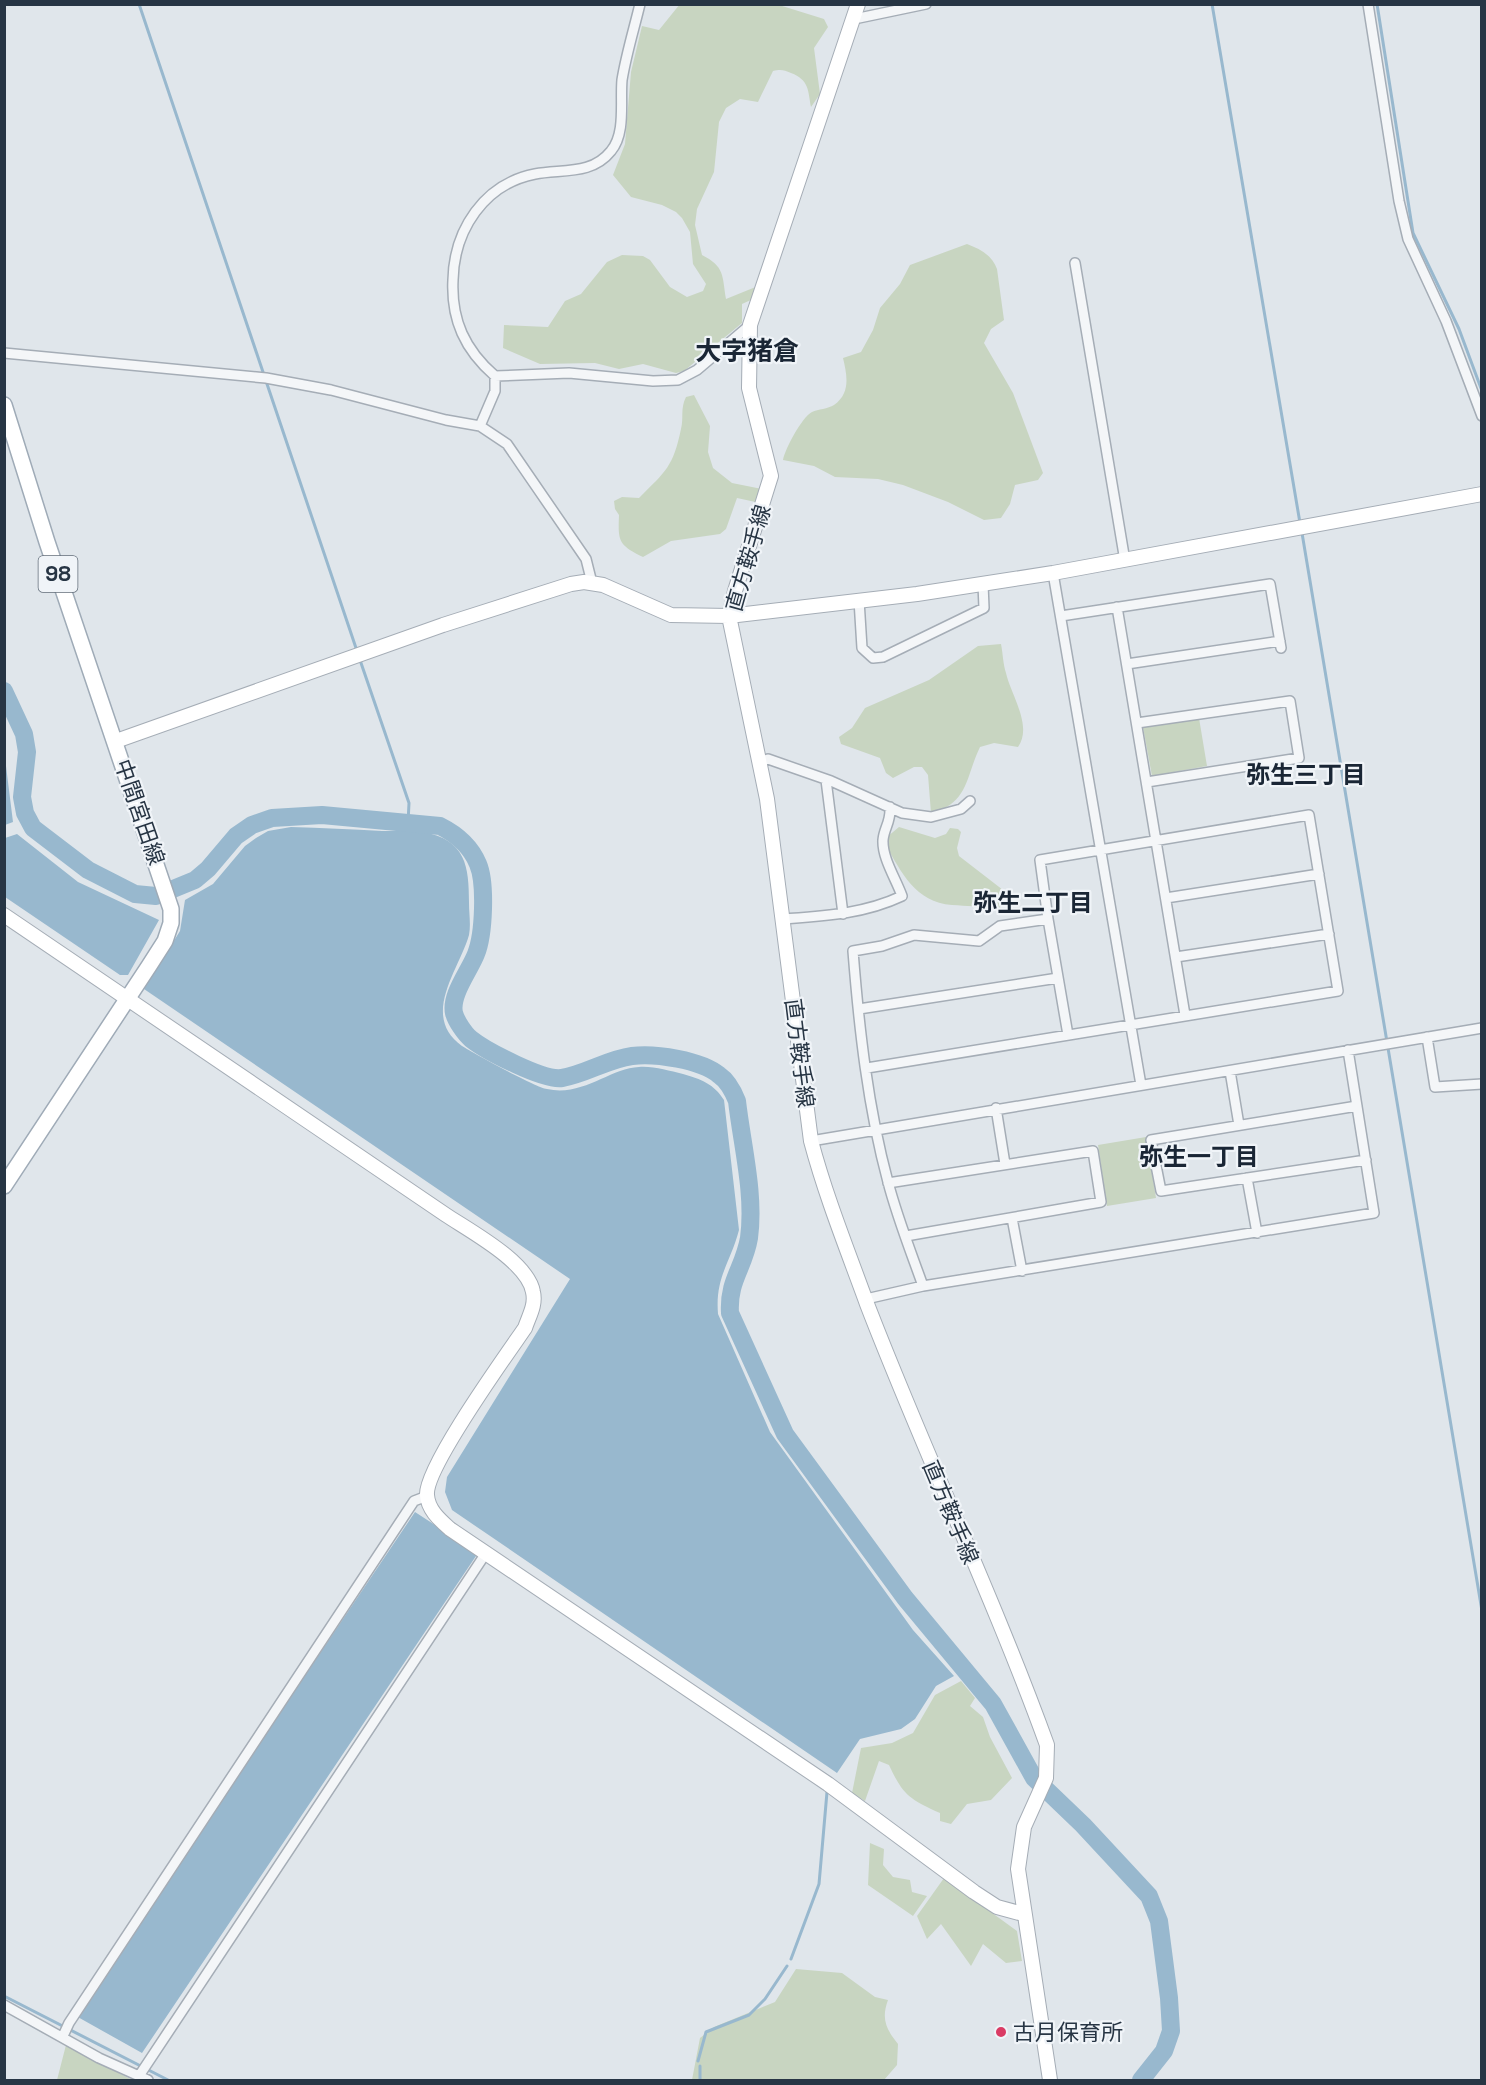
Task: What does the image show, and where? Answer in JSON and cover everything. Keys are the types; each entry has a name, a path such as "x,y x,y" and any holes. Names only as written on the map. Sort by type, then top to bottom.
{"main road":[{"name":"中間宮田線","path":"4,405 48,542 153,848 171,909 171,923 165,941 4,1186"}],"street":[{"path":"640,4 622,80 619,134 613,149 602,161 589,168 519,178 484,200 465,225 453,264 452,301 458,329 479,361 495,376 569,373 653,381 678,380 697,370 750,325"},
{"path":"856,11 859,18 926,4"},
{"path":"1368,4 1408,239 1446,321 1482,416"},
{"name":"直方鞍手線","path":"856,11 750,325 749,388 771,476 729,616 767,799 811,1141 838,1231 938,1483 1047,1745 1046,1778 1035,1801 1020,1844 1018,1869 1023,1914 1050,2080"},
{"path":"1075,263 1125,561"},
{"path":"4,353 263,377 331,390 446,420 480,426 507,444 586,559 592,583"},
{"path":"480,426 495,392 495,376"},
{"path":"116,741 359,655 571,584 592,583 671,615 729,616 1053,573 1482,494"},
{"path":"1053,573 1141,1085"},
{"path":"859,600 862,648 873,658 884,657 984,608 983,584"},
{"path":"1060,616 1270,584 1280,644 1127,664"},
{"path":"1118,607 1185,1016"},
{"path":"1137,723 1290,701 1299,758 1147,782"},
{"path":"759,762 768,759 826,780 902,813 931,817 961,809 970,801"},
{"path":"826,780 843,914"},
{"path":"783,919 843,914 884,905 902,896 884,849 883,837 891,820 890,807"},
{"path":"867,1068 1338,991 1309,815 1040,860 1068,1035"},
{"path":"1166,898 1319,874"},
{"path":"4,915 455,1221 511,1260 525,1275 533,1292 525,1328 435,1465 427,1496 434,1515 828,1784 974,1892 997,1907 1023,1914"},
{"path":"922,1286 888,1183 876,1130 853,951 882,946 914,935 979,941 1000,926 1048,920"},
{"path":"1176,957 1329,934"},
{"path":"859,1009 1058,978"},
{"path":"811,1141 996,1108 1482,1028"},
{"path":"1427,1037 1435,1087 1482,1084"},
{"path":"866,1299 922,1286 1374,1213 1348,1050"},
{"path":"1230,1071 1239,1125"},
{"path":"1357,1106 1151,1140 1161,1191 1366,1160"},
{"path":"996,1108 1005,1164"},
{"path":"888,1183 1093,1151 1101,1202 906,1236"},
{"path":"1247,1178 1257,1233"},
{"path":"1012,1218 1022,1271"},
{"path":"63,2036 414,1501 427,1496"},
{"path":"139,2076 486,1552"},
{"path":"4,2005 99,2058 148,2080"}],"green space":[{"path":"680,4 779,5 824,19 828,27 814,48 820,94 811,107 807,86 804,82 786,71 776,70 773,71 758,102 740,99 726,108 719,122 714,172 697,209 695,225 702,255 715,264 721,272 726,299 758,286 753,299 742,304 742,323 684,371 676,373 643,364 619,369 595,363 540,364 503,348 504,325 548,327 565,301 581,294 607,262 622,255 643,256 650,260 670,287 687,297 703,291 706,284 693,264 690,232 682,218 662,205 631,197 613,175 625,144 631,72 642,26 659,30"},
{"path":"967,244 985,253 997,269 1004,320 991,329 984,343 1013,393 1043,473 1038,480 1015,485 1010,504 1001,518 984,520 948,502 903,485 878,479 835,477 814,466 783,460 794,434 808,415 834,405 843,395 846,377 843,358 861,352 873,330 880,308 900,284 910,265"},
{"path":"694,395 710,426 708,452 713,468 732,483 762,489 760,503 737,498 726,529 720,534 671,541 643,557 621,541 619,515 614,501 622,497 639,498 667,468 678,442 684,401 686,397"},
{"path":"1001,644 1005,670 1020,710 1022,739 1018,747 994,743 980,747 964,788 953,803 931,813 928,775 922,767 914,767 893,778 886,773 880,758 841,744 839,737 852,728 865,708 929,680 978,646"},
{"path":"1199,718 1207,766 1152,776 1143,727"},
{"path":"899,827 935,838 946,834 950,828 958,829 961,832 957,848 959,856 1003,890 1008,897 999,909 939,903 928,898 911,884 885,844 887,837"},
{"path":"1146,1137 1156,1198 1107,1206 1098,1145"},
{"path":"961,1681 975,1698 970,1706 983,1717 990,1737 1012,1778 991,1800 967,1804 951,1824 940,1821 940,1813 908,1795 889,1765 879,1761 865,1801 852,1793 861,1748 892,1743 913,1733 935,1695"},
{"path":"870,1843 884,1849 883,1865 893,1877 910,1880 912,1892 927,1896 913,1916 868,1885"},
{"path":"944,1878 1017,1931 1022,1961 1006,1963 983,1944 971,1966 941,1924 927,1939 917,1916"},
{"path":"796,1969 842,1973 875,1997 888,2000 885,2018 890,2033 898,2044 897,2065 884,2080 692,2080 700,2038 714,2027 775,2002"},
{"path":"66,2045 132,2080 57,2080"}],"water":[{"path":"4,750 13,822 5,825 4,825"},
{"path":"291,827 423,832 448,841 456,848 466,866 468,877 470,931 446,992 443,1007 444,1021 450,1034 462,1046 547,1089 572,1089 617,1072 645,1067 667,1070 701,1080 716,1090 724,1100 739,1230 721,1280 718,1314 770,1432 913,1630 954,1676 936,1686 915,1719 901,1729 860,1739 837,1773 452,1510 445,1492 447,1477 570,1279 144,989 180,931 185,900 213,884 245,846 256,838 268,831"},
{"path":"17,834 78,882 159,920 128,975 120,975 5,897 5,838"},
{"path":"415,1512 478,1553 142,2053 76,2016"}],"waterway":[{"path":"139,4 264,375"},
{"path":"1212,4 1300,523"},
{"path":"1377,4 1413,233 1459,329 1482,391"},
{"path":"266,381 357,651"},
{"path":"1302,533 1482,1611"},
{"path":"360,660 409,803 408,823"},
{"path":"4,691 24,734 27,752 22,797 25,813 33,828 88,870 135,894 156,896 195,880 208,869 236,836 252,825 272,818 322,815 440,826 452,833 467,847 481,873 483,909 479,945 455,998 454,1006 457,1020 471,1039 515,1064 554,1078 571,1076 614,1060 642,1055 677,1059 701,1065 728,1083 737,1101 750,1204 749,1238 731,1292 730,1313 785,1434 905,1598 993,1704 1034,1778 1083,1825 1149,1896 1159,1921 1171,2031 1164,2051 1141,2080"},
{"path":"791,1959 819,1884 827,1792"},
{"path":"698,2061 706,2032 749,2015 765,1999 787,1966"},
{"path":"4,1996 168,2080"},
{"path":"700,2066 700,2080"}],"place":[{"name":"古月保育所","path":"1001,2032"}],"district":[{"name":"大字猪倉","path":"747,351"},
{"name":"弥生三丁目","path":"1306,775"},
{"name":"弥生二丁目","path":"1033,903"},
{"name":"弥生一丁目","path":"1199,1157"}]}
